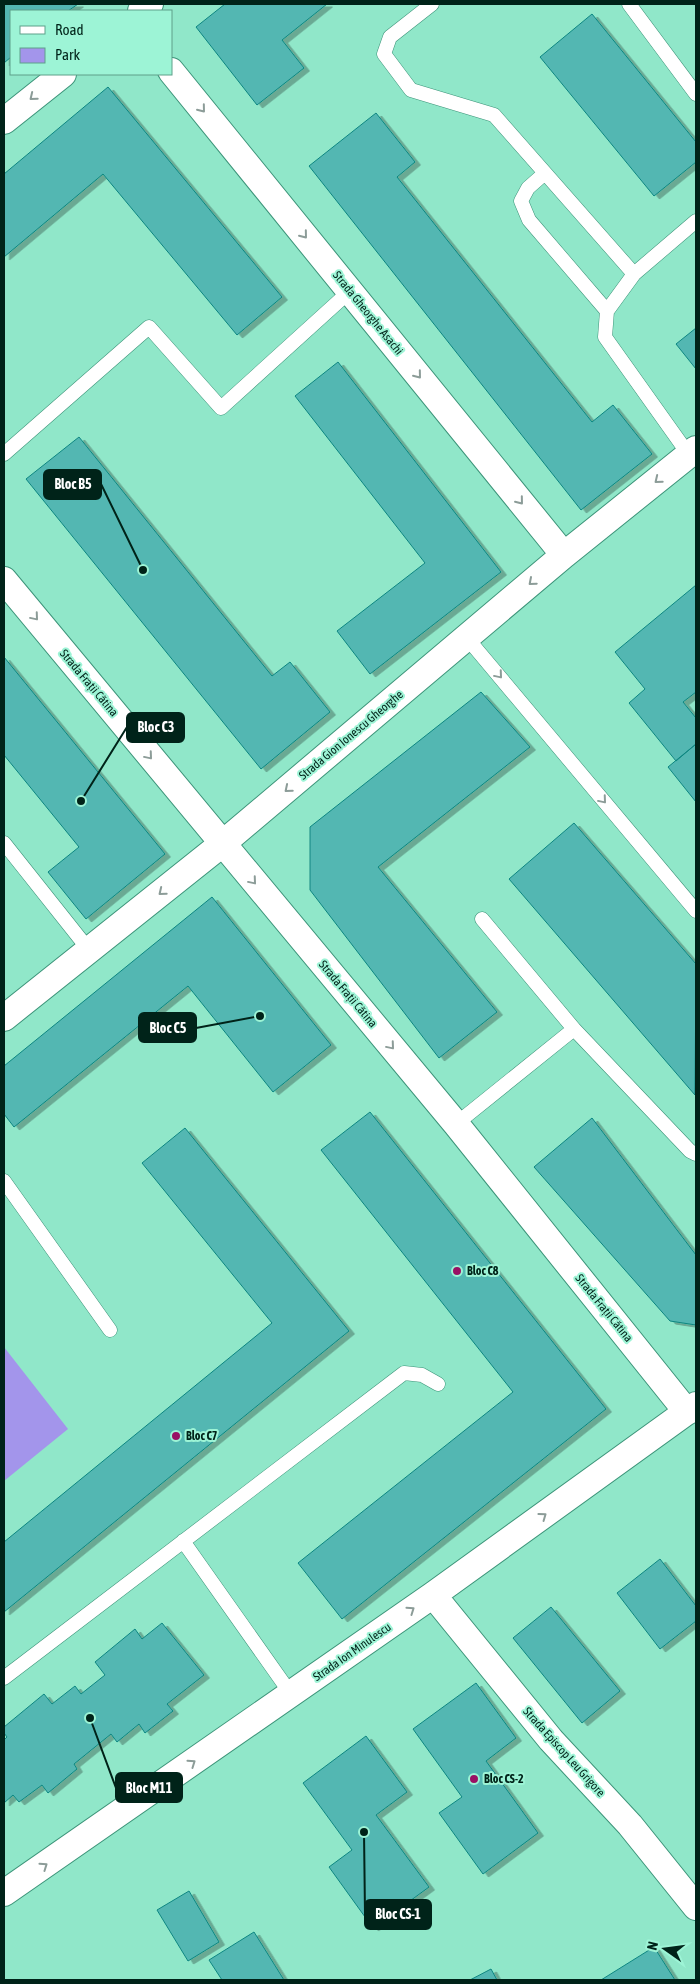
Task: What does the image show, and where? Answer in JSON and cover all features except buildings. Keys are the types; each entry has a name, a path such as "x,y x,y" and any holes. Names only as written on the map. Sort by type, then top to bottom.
{"street":[{"name":"Strada Gheorghe Asachi","path":"172,72 564,555"},
{"path":"4,121 62,75"},
{"name":"Strada Gion Ionescu Gheorghe","path":"4,1018 222,844 564,555 692,452"},
{"name":"Strada Frații Cătina","path":"4,580 692,1409"},
{"name":"Strada Ion Minulescu","path":"4,1894 432,1595 692,1409"},
{"name":"Strada Episcop Leu Grigore","path":"432,1595 551,1740 630,1825 696,1907"}],"lane":[{"path":"432,4 390,37 384,54 411,90 494,115 634,274"},
{"path":"629,4 696,94"},
{"path":"545,173 528,188 521,201 529,220 607,311"},
{"path":"692,452 605,337 607,311 634,274 696,221"},
{"path":"4,454 149,327 221,408 350,291"},
{"path":"467,638 696,911"},
{"path":"4,843 89,950"},
{"path":"482,919 574,1029 690,1151 696,1154"},
{"path":"456,1124 574,1029"},
{"path":"4,1181 110,1330"},
{"path":"4,1678 404,1374 422,1375 438,1384"},
{"path":"183,1541 291,1694"}],"green space":[{"path":"4,1347 68,1429 4,1481"}],"place":[{"name":"Bloc B5","path":"143,570"},
{"name":"Bloc C3","path":"81,801"},
{"name":"Bloc C5","path":"260,1016"},
{"name":"Bloc C8","path":"457,1271"},
{"name":"Bloc C7","path":"176,1436"},
{"name":"Bloc M11","path":"90,1718"},
{"name":"Bloc CS-2","path":"474,1779"},
{"name":"Bloc CS-1","path":"364,1832"}]}
